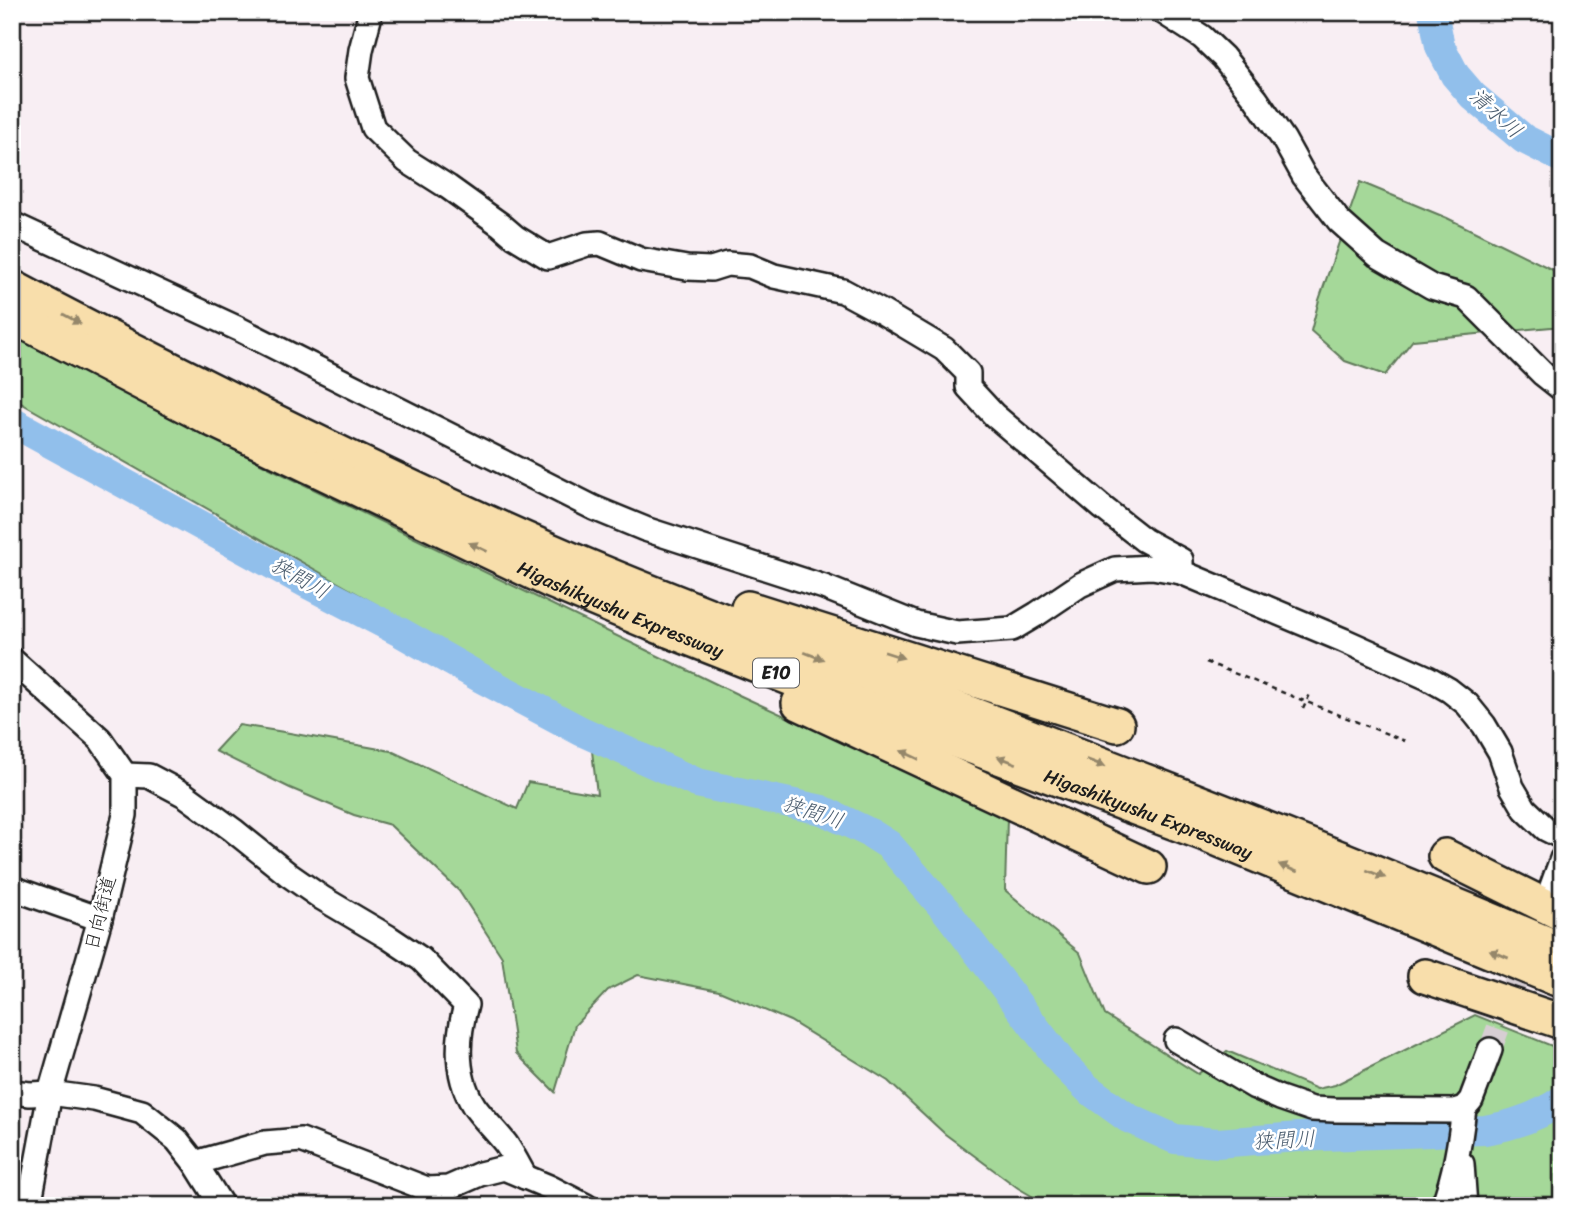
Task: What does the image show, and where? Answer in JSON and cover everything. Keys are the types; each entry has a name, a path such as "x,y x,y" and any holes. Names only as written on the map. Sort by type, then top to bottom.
{"highway":[{"name":"Higashikyushu Expressway","path":"12,287 302,435 471,516 569,559 659,596 1057,747 1562,950"},
{"name":"Higashikyushu Expressway","path":"12,316 209,418 551,581 812,687 1205,834 1562,981"},
{"path":"302,435 635,568 766,614 1116,725"},
{"path":"551,581 675,645 1149,867"},
{"path":"1445,856 1556,903"},
{"path":"1425,976 1562,1022"}],"street":[{"path":"369,12 357,78 373,128 407,161 448,187 515,237 548,257 587,244 600,243 641,260 687,268 711,269 727,264 750,266 774,276 843,291 944,349 968,373 968,387 994,415 1144,540 1181,560 1181,572"},
{"path":"1163,12 1202,37 1223,57 1256,99 1304,176 1339,221 1377,255 1432,287 1466,297 1562,389"},
{"path":"12,224 239,329 594,508 645,529 824,587 916,624 957,633 1012,629 1080,585 1115,569 1152,566 1181,572 1343,640 1449,690 1467,704 1483,725 1500,752 1512,787 1525,809 1546,829 1562,837"},
{"path":"12,660 100,739 125,775 149,776 185,796 321,898 421,959 466,1005 462,1018 459,1055 462,1079 474,1106 507,1145 525,1177"},
{"name":"日向街道","path":"29,1206 51,1093 100,919 125,814 125,775"},
{"path":"1556,903 1562,859"},
{"path":"12,888 100,919"},
{"path":"1176,1040 1255,1087 1312,1109 1334,1110 1454,1111 1464,1108 1471,1100 1490,1050"},
{"path":"12,1092 51,1093 94,1099 142,1112 177,1140 222,1206"},
{"path":"1443,1206 1451,1185 1460,1144 1464,1108"},
{"path":"195,1163 265,1143 301,1140 427,1189 448,1188 480,1174 504,1168 586,1206"},
{"path":"1460,1144 1465,1206"}],"path":[{"path":"1206,662 1405,741"},
{"path":"1303,709 1311,692"}],"green space":[{"path":"1360,182 1447,218 1562,273 1562,326 1413,340 1385,375 1345,361 1311,331"},
{"path":"12,334 270,468 741,696 1007,818 1005,890 1080,953 1105,1015 1198,1074 1227,1051 1317,1089 1335,1085 1475,1015 1562,1050 1562,1206 1488,1206 1446,1173 1455,1206 1049,1206 1018,1188 945,1134 888,1081 790,1021 719,991 638,975 608,990 575,1025 555,1092 516,1053 502,957 459,891 390,825 354,815 290,788 215,751 239,725 391,751 517,809 528,782 597,794 589,725 12,398"}],"waterway":[{"name":"清水川","path":"1433,12 1440,46 1455,75 1473,96 1524,139 1562,158"},
{"name":"狭間川","path":"12,422 581,731 697,783 822,810 870,833 889,845 948,913 1063,1064 1088,1089 1128,1118 1175,1139 1217,1143 1485,1130 1526,1120 1562,1100"}],"tunnel":[{"path":"1490,1050 1527,951"}]}
